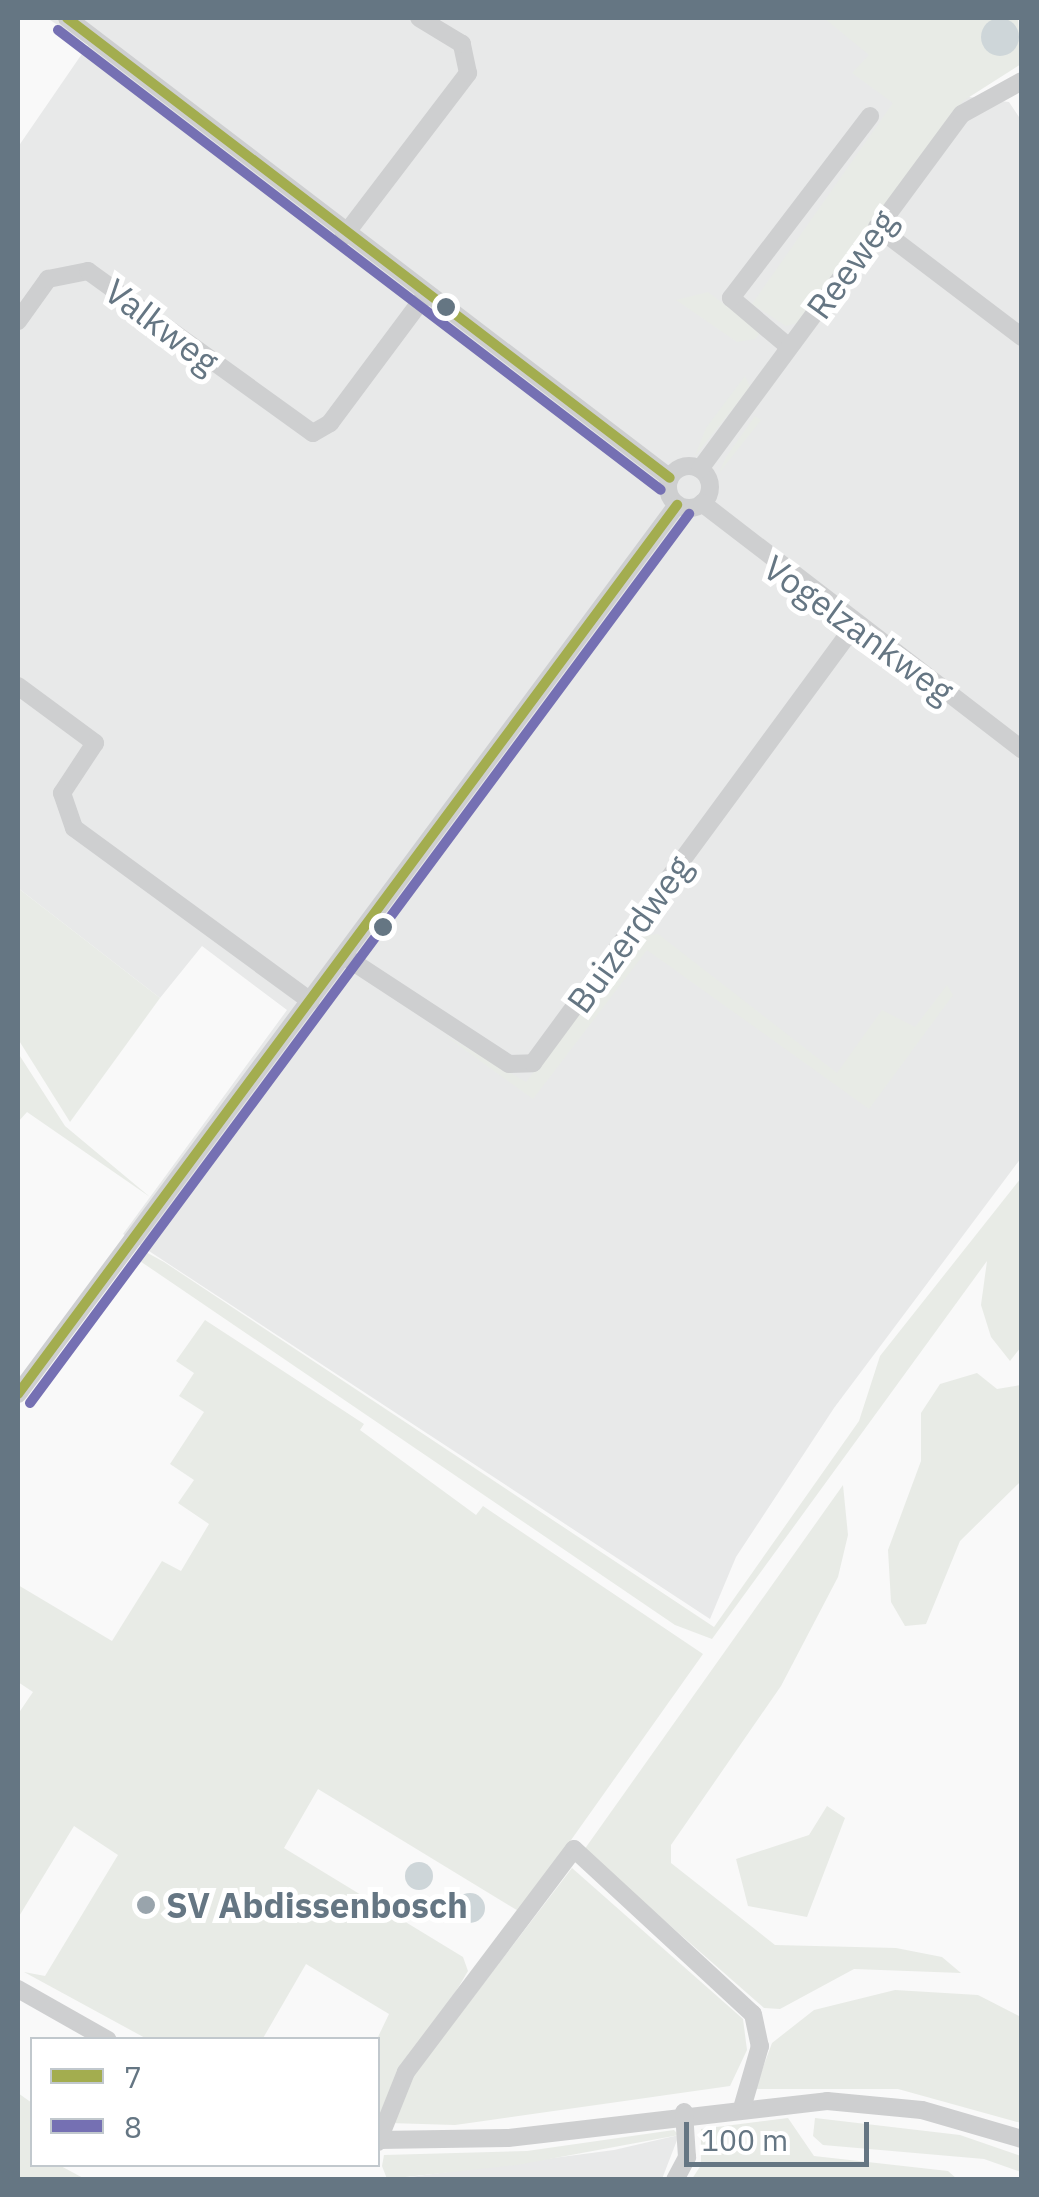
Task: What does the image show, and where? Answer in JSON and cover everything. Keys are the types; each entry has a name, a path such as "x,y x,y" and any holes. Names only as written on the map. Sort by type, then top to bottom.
{"street":[{"path":"66,18 424,297 670,478 678,504"},
{"path":"344,236 468,73 462,44 419,18"},
{"name":"Reeweg","path":"700,470 968,108 1022,81"},
{"path":"790,348 731,298 870,116"},
{"path":"878,228 1022,337"},
{"name":"Valkweg","path":"18,321 48,279 88,271 313,433 330,423 424,297"},
{"path":"670,478 686,466 700,470 710,486 702,503 678,504"},
{"name":"Vogelzankweg","path":"702,503 855,625 1022,749"},
{"path":"18,1394 678,504"},
{"name":"Buizerdweg","path":"344,956 509,1064 533,1063 855,625"},
{"path":"18,686 94,743 62,792 66,819 310,1001"},
{"path":"380,2136 406,2072 574,1849 753,2014 760,2046 743,2105"},
{"path":"18,1989 103,2037"},
{"path":"380,2141 508,2138 743,2105 886,2105 1022,2139"},
{"path":"675,2180 686,2157 684,2112"}],"shaded area":[{"path":"47,18 845,18 945,94 1009,102 1021,120 1021,1158 834,1408 736,1557 710,1619 123,1234 287,1010 202,946 160,998 18,888 18,147 88,45"},
{"path":"824,18 1018,18 1021,64 963,101 797,323 786,326 752,304 893,103 852,73 869,55"},
{"path":"1000,18 1013,24 1019,37 1013,50 1000,56 987,50 981,37 987,24"},
{"path":"708,292 761,332 755,339 737,342 676,300"},
{"path":"745,376 750,387 695,456 706,428"},
{"path":"755,416 761,420 719,473 726,457"},
{"path":"18,888 160,998 70,1122 18,1039"},
{"path":"658,934 837,1073 882,1010 915,1027 947,985 953,995 869,1109 647,950 533,1099 443,1034 526,1082 637,937"},
{"path":"18,1053 65,1126 150,1197 27,1112 18,1122"},
{"path":"1021,1178 1021,1347 1010,1361 991,1337 981,1305 987,1261 712,1639 675,1625 137,1259 144,1251 164,1262 714,1627 859,1421 880,1356"},
{"path":"205,1320 364,1424 360,1430 476,1515 483,1506 703,1654 520,1912 318,1789 284,1848 463,1957 468,1971 380,2120 378,2037 389,2014 306,1964 264,2037 143,2037 24,1972 45,1976 118,1855 74,1826 18,1918 18,1714 33,1692 18,1682 18,1585 112,1641 162,1561 181,1571 209,1524 178,1503 194,1480 170,1464 204,1412 179,1396 194,1373 176,1361"},
{"path":"977,1373 997,1389 1021,1385 1021,1481 960,1541 926,1624 905,1626 891,1602 888,1550 921,1461 921,1413 940,1384"},
{"path":"843,1485 848,1535 838,1577 781,1686 671,1845 671,1863 775,1945 896,1948 942,1957 961,1973 854,1969 780,2009 764,2008 584,1850"},
{"path":"827,1806 845,1818 807,1917 748,1906 736,1859 809,1835"},
{"path":"419,1862 429,1866 433,1876 429,1886 419,1890 409,1886 405,1876 409,1866"},
{"path":"572,1868 743,2019 747,2050 730,2086 455,2125 389,2123 389,2107"},
{"path":"470,1893 481,1897 485,1908 481,1919 470,1923 459,1919 455,1908 459,1897"},
{"path":"895,1990 978,1995 1021,2017 1021,2123 898,2089 755,2089 772,2043 814,2010"},
{"path":"18,2093 30,2102 30,2167 63,2167 85,2179 18,2179"},
{"path":"788,2118 814,2156 948,2171 957,2179 692,2179 701,2165 701,2129"},
{"path":"815,2118 960,2135 1021,2156 1021,2172 984,2159 823,2145 813,2136"},
{"path":"674,2130 679,2135 517,2165 387,2179 382,2166 384,2155 527,2151"},
{"path":"679,2135 662,2179 387,2180 614,2150"}],"transit line":[{"name":"7","path":"67,18 670,478"},
{"name":"8","path":"58,30 661,490"},
{"name":"7","path":"18,1394 677,505"},
{"name":"8","path":"30,1403 689,514"}],"place":[{"name":"SV Abdissenbosch","path":"146,1905"}]}
